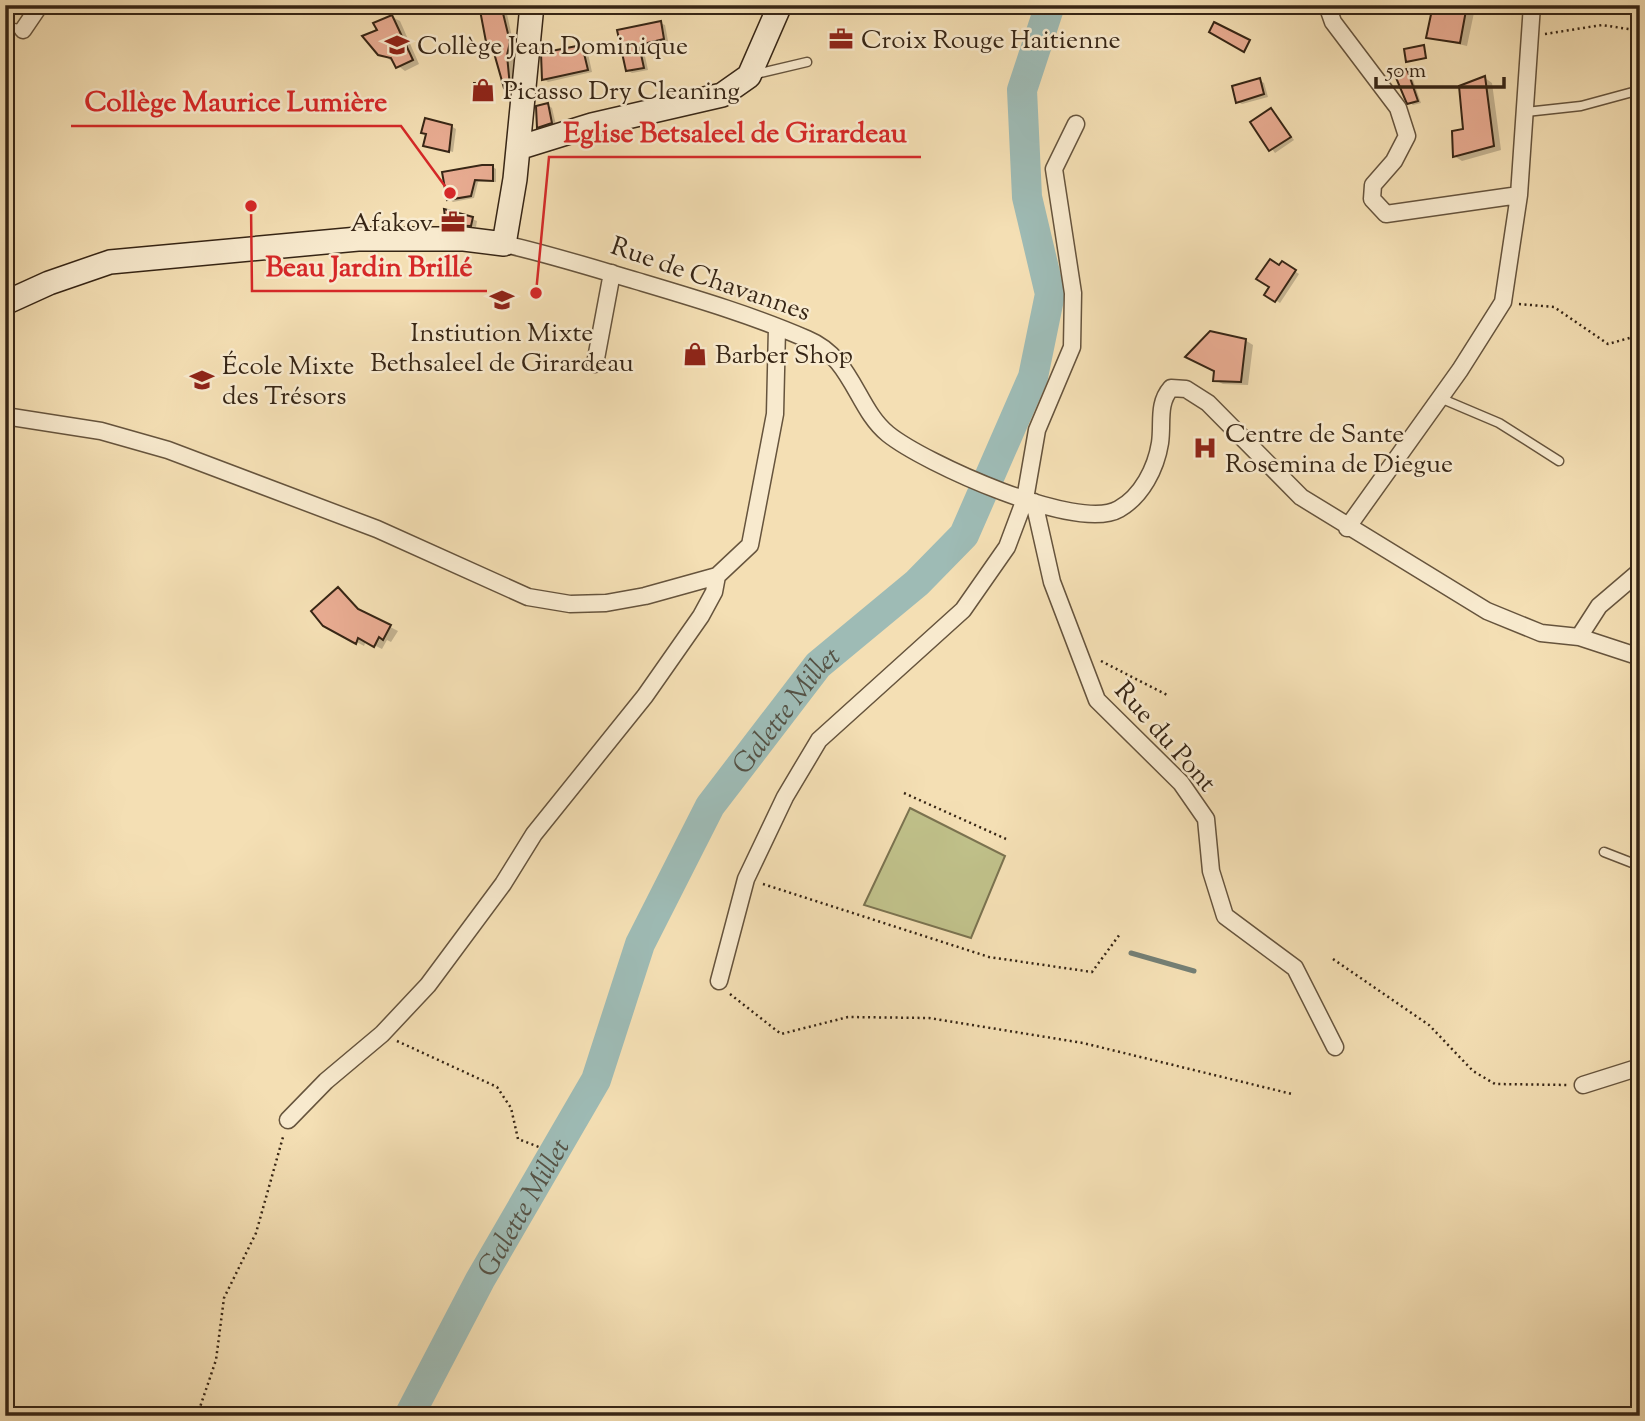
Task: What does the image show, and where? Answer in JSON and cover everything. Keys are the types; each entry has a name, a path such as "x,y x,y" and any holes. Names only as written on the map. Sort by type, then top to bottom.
{"street":[{"path":"23,30 40,5"},
{"path":"504,244 518,148 532,5"},
{"path":"518,148 592,125 722,95 749,76 780,5"},
{"path":"1327,5 1333,22 1398,108 1407,136 1394,161 1373,185 1372,199 1386,214 1519,195"},
{"path":"1347,528 1440,398 1503,302 1519,195 1532,5"},
{"path":"719,981 747,879 785,797 819,740 963,610 1007,547 1030,501 1038,430 1072,347 1073,293 1054,169 1076,124"},
{"name":"Rue de Chavannes","path":"5,303 48,283 110,262 358,239 464,239 504,244 706,302 809,340 832,355 887,433 947,468 1030,501 1084,516 1118,510 1141,489 1153,469 1160,444 1162,398 1171,388 1186,390 1208,403 1301,497 1347,528 1487,611 1541,633 1579,637 1640,657"},
{"path":"595,364 612,273"},
{"path":"5,416 100,431 168,450 377,529 528,597 570,604 606,603 645,596 717,576 750,545 775,414 777,328"},
{"name":"Rue du Pont","path":"1030,501 1052,582 1097,700 1181,783 1206,819 1211,871 1225,916 1294,968 1335,1047"},
{"path":"1579,637 1599,606 1640,571"},
{"path":"288,1120 326,1081 382,1034 428,985 503,884 534,834 645,696 701,616 714,592 717,576"},
{"path":"1583,1085 1640,1067"}],"lane":[{"path":"5,26 23,30"},
{"path":"749,76 807,61"},
{"path":"1526,112 1581,106 1640,90"},
{"path":"1440,398 1499,423 1559,461"},
{"path":"1604,852 1640,866"}],"path":[{"path":"1531,36 1602,25 1635,30"},
{"path":"1503,302 1554,307 1608,344 1640,335"},
{"path":"1076,649 1169,696"},
{"path":"904,793 1006,839"},
{"path":"747,879 1002,959 1092,972 1120,934"},
{"path":"1334,959 1429,1025 1473,1071 1495,1084 1583,1085"},
{"path":"719,981 721,986 781,1034 848,1017 929,1018 1083,1043 1292,1094"},
{"path":"382,1034 497,1087 511,1108 518,1139 539,1147"},
{"path":"197,1416 216,1360 224,1298 256,1233 288,1120"}],"green space":[{"path":"910,808 1005,856 971,938 864,905"}],"building":[{"path":"479,5 501,5 510,42 507,55 510,87 504,88 492,46 487,47"},
{"path":"1433,5 1467,5 1460,43 1426,38"},
{"path":"392,15 413,60 396,68 391,58 378,55 362,36 377,30 373,23"},
{"path":"661,21 664,39 639,45 644,68 626,71 617,30"},
{"path":"1214,22 1250,40 1244,52 1209,32"},
{"path":"582,45 588,70 542,80 541,53"},
{"path":"1424,45 1426,58 1406,62 1404,49"},
{"path":"1407,69 1418,101 1407,104 1394,73"},
{"path":"1485,76 1494,146 1453,157 1452,131 1463,129 1459,86"},
{"path":"1260,78 1264,94 1236,103 1232,86"},
{"path":"474,83 492,85 490,101 473,99"},
{"path":"548,103 552,123 537,128 536,106"},
{"path":"1271,108 1291,137 1269,151 1250,122"},
{"path":"425,118 452,125 449,152 423,146 426,134 421,133"},
{"path":"493,165 493,181 475,180 471,196 447,200 442,172"},
{"path":"444,209 473,217 471,226 446,225"},
{"path":"1270,259 1279,265 1282,261 1296,270 1275,302 1264,295 1269,287 1256,279"},
{"path":"1210,331 1246,339 1241,382 1213,381 1214,371 1185,357"},
{"path":"338,587 358,609 391,625 383,640 379,637 374,647 358,638 356,644 323,626 311,611"}],"waterway":[{"name":"Galette Millet","path":"409,1416 480,1280 596,1080 640,944 710,806 818,665 917,583 964,535 1033,377 1050,294 1027,197 1022,90 1050,5"},
{"path":"1131,953 1194,971"}],"place":[{"name":"Croix Rouge Haitienne","path":"841,39"},
{"name":"Collège Jean Dominique","path":"397,45"},
{"name":"Picasso Dry Cleaning","path":"483,90"},
{"name":"Collège Maurice Lumière","path":"450,193"},
{"name":"Beau Jardin Brillé","path":"251,206"},
{"name":"Afakov","path":"453,222"},
{"name":"Eglise Betsaleel de Girardeau","path":"536,293"},
{"name":"Instiution Mixte Bethsaleel de Girardeau","path":"502,300"},
{"name":"Barber Shop","path":"695,354"},
{"name":"École Mixte des Trésors","path":"202,380"},
{"name":"Centre de Sante Rosemina de Diegue","path":"1205,448"}]}
